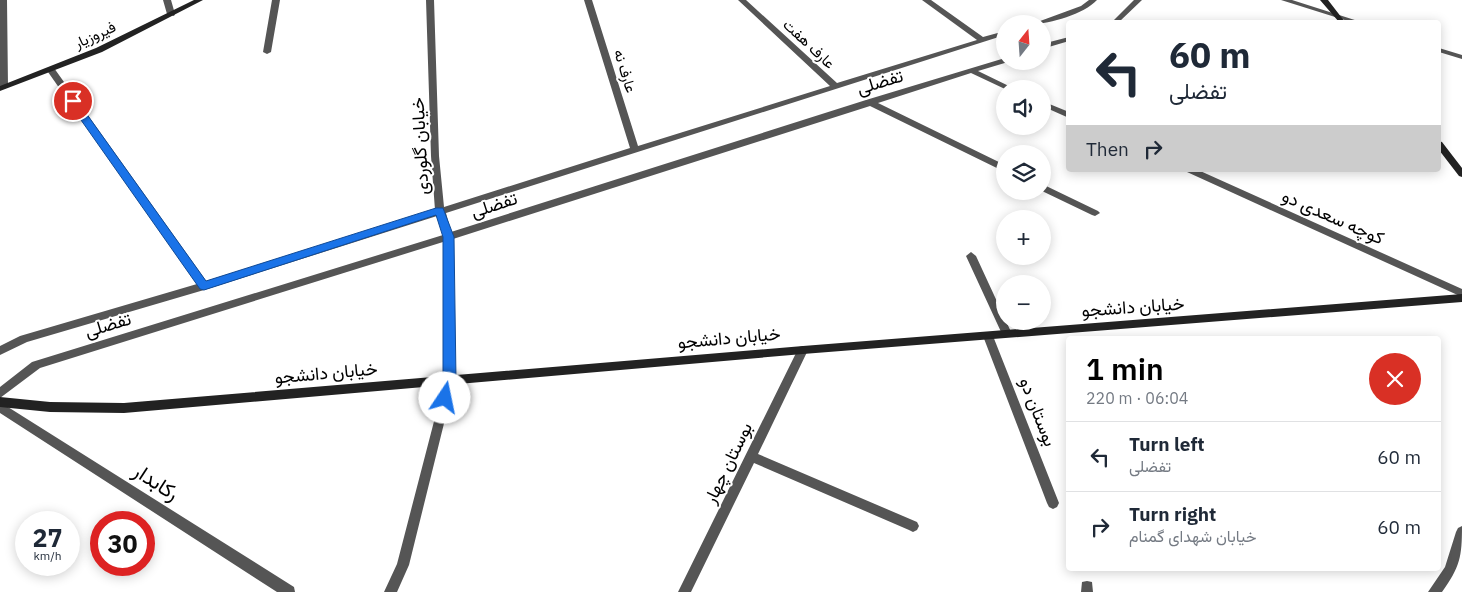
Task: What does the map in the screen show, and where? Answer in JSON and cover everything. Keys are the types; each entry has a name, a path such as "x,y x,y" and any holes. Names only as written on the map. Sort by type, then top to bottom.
{"street":[{"path":"2,88 3,0"},
{"path":"167,0 171,14"},
{"name":"فیروزیار","path":"2,88 99,50 199,0"},
{"path":"267,52 276,0"},
{"name":"خیابان گلوردی","path":"390,592 402,565 450,380 448,237 440,210 435,156 430,0"},
{"name":"عارف نه","path":"588,0 635,151"},
{"name":"عارف هفت","path":"742,0 836,87"},
{"path":"926,0 982,40"},
{"path":"1051,19 1084,8 1093,0"},
{"path":"1117,20 1138,0"},
{"path":"1285,0 1350,20"},
{"path":"1324,0 1340,20"},
{"name":"تفضلی","path":"0,351 24,339 204,286 996,36"},
{"path":"1051,44 1066,40"},
{"path":"1441,51 1462,57"},
{"name":"تفضلی","path":"0,393 36,365 448,237 996,63"},
{"path":"51,70 204,286"},
{"path":"972,71 996,82"},
{"path":"869,102 996,165"},
{"path":"1051,107 1066,114"},
{"path":"1441,148 1462,174"},
{"name":"کوچه سعدی دو","path":"1194,172 1462,293"},
{"path":"1051,191 1095,213"},
{"path":"971,256 1007,334"},
{"name":"خیابان دانشجو","path":"0,402 50,407 124,408 803,350 1462,298"},
{"name":"بوستان دو","path":"988,336 1052,503"},
{"name":"بوستان چهار","path":"684,592 803,350"},
{"name":"رکابدار","path":"0,407 289,592"},
{"path":"751,456 913,526"},
{"path":"1434,592 1450,570 1462,532"}],"route":[{"path":"73,101 204,286 440,210 448,237 450,380 445,398"}]}
